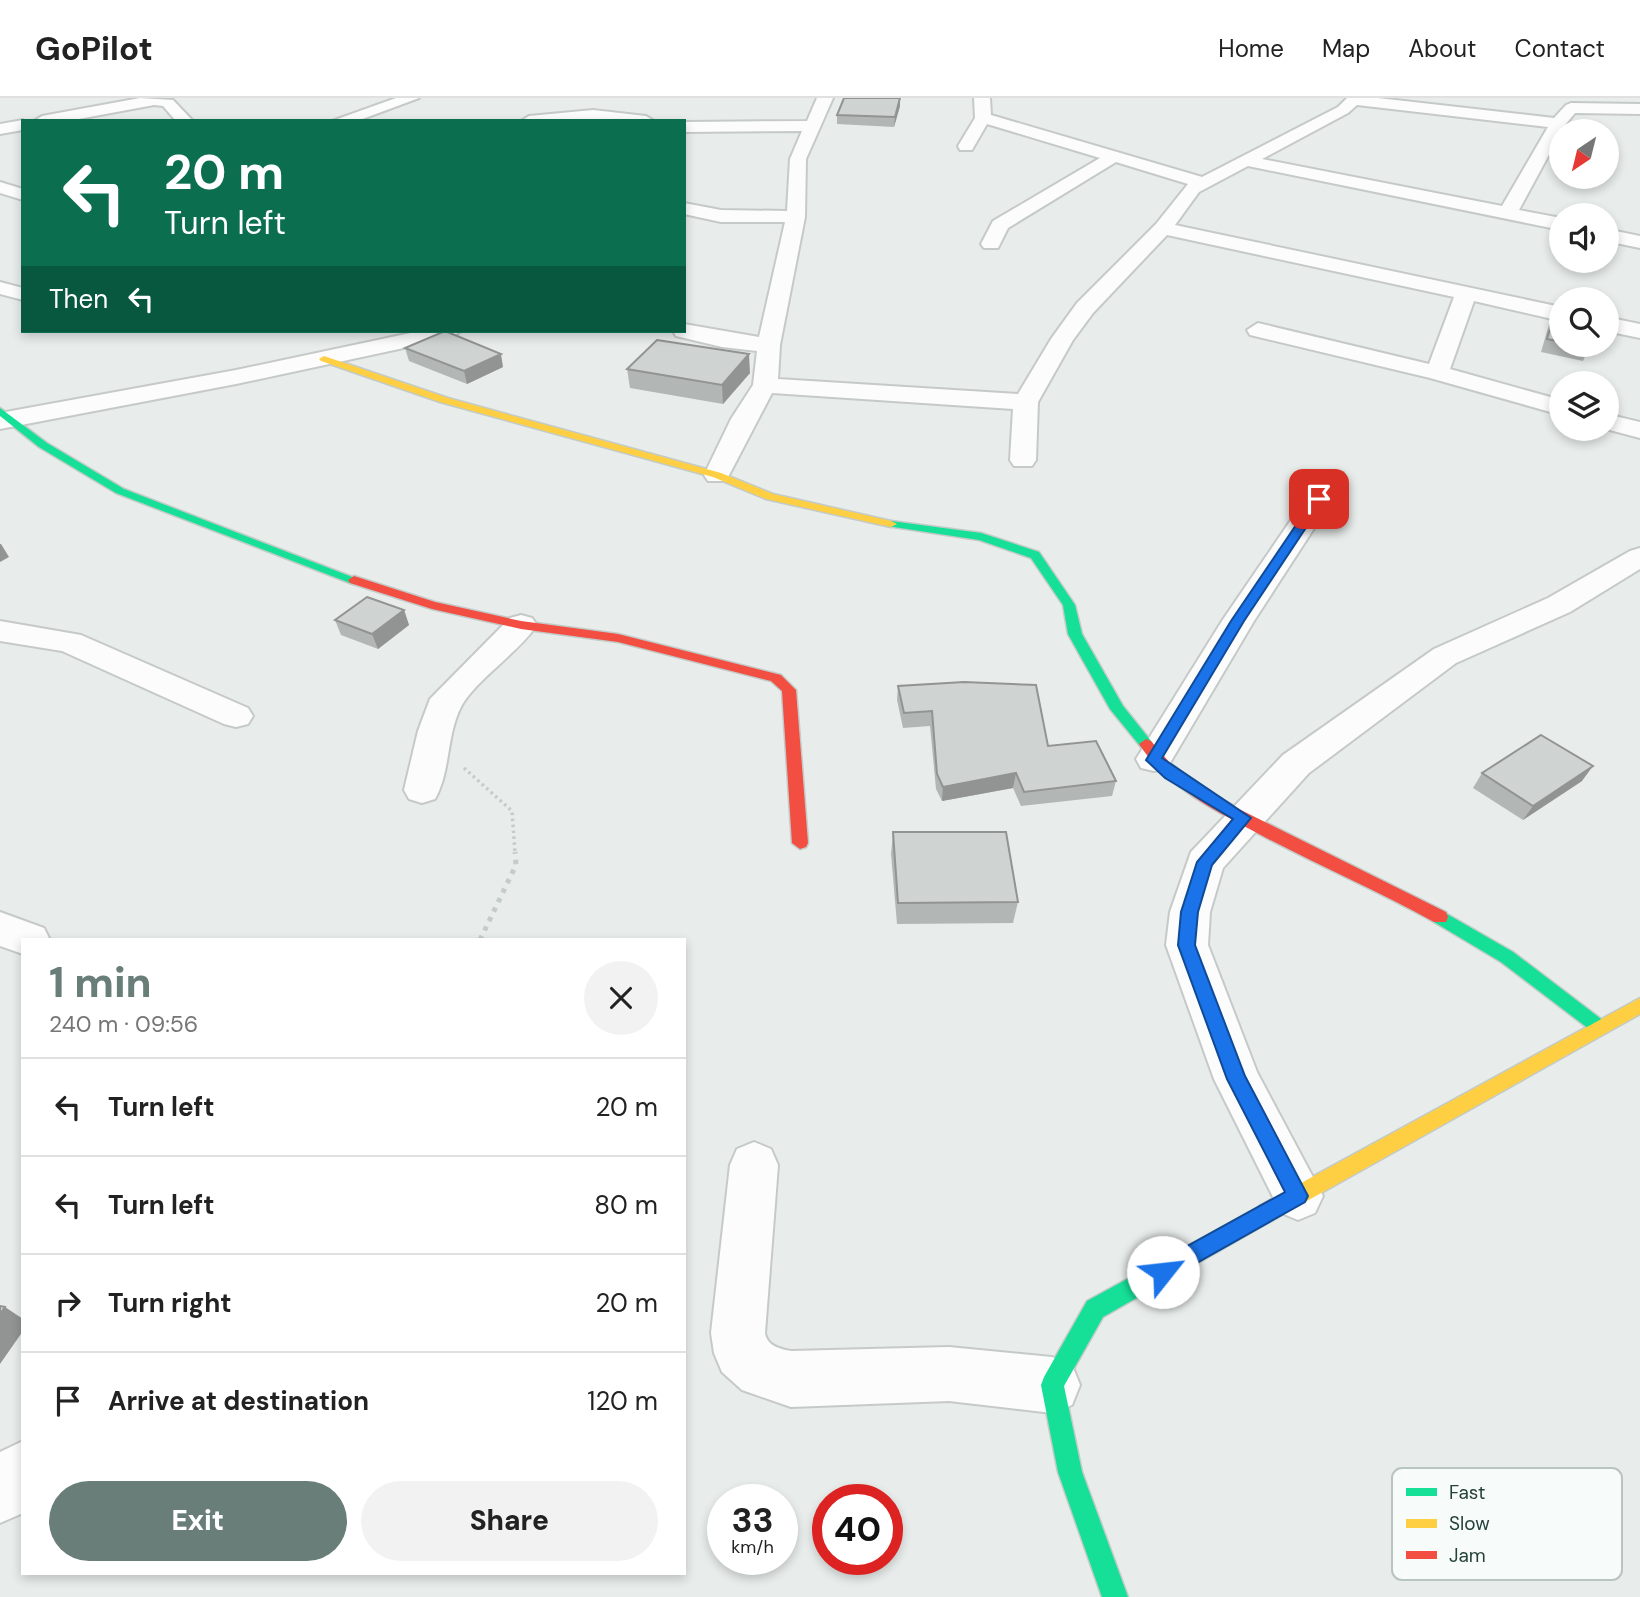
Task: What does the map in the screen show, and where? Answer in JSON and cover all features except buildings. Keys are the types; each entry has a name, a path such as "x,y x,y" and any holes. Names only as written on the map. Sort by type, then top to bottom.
{"street":[{"path":"347,119 411,98"},
{"path":"582,98 613,118"},
{"path":"718,475 744,419 765,385 769,345 796,216 799,159 825,98"},
{"path":"965,146 983,118 982,98"},
{"path":"1023,460 1026,402 1062,339 1085,308 1163,228 1201,183 1343,110 1356,99 1549,122"},
{"path":"53,119 154,100 168,103 183,119"},
{"path":"585,119 613,118 643,102"},
{"path":"1562,119 1575,107 1640,109"},
{"path":"375,111 404,117"},
{"path":"983,118 1201,183"},
{"path":"0,129 21,125"},
{"path":"686,127 811,126"},
{"path":"1508,212 1549,139"},
{"path":"991,244 1000,225 1113,157"},
{"path":"1244,160 1549,221"},
{"path":"0,181 21,176"},
{"path":"0,187 21,194"},
{"path":"686,208 721,216 796,216"},
{"path":"1163,228 1549,311"},
{"path":"1619,238 1640,242"},
{"path":"0,288 21,293"},
{"path":"1437,373 1466,293"},
{"path":"1619,327 1640,331"},
{"path":"1258,330 1437,373 1549,405"},
{"path":"686,331 722,340 769,345"},
{"path":"344,333 369,348"},
{"path":"3,417 324,359 440,333"},
{"path":"324,359 444,400 718,475 770,497 903,527 981,537 1035,555 1069,605 1075,634 1099,680 1117,709 1143,739 1154,760 1171,774 1243,818 1404,896 1507,957 1599,1027"},
{"path":"765,385 1026,402"},
{"path":"3,417 43,445 120,491 343,577 432,605 520,625 618,638 776,678 789,691 800,843"},
{"path":"1619,424 1640,430"},
{"path":"1154,760 1238,621 1333,479"},
{"path":"1298,1196 1237,1079 1186,945 1190,912 1205,862 1296,764 1445,656 1559,605 1640,557"},
{"path":"422,790 435,731 447,699 520,625"},
{"path":"0,631 70,642 236,716"},
{"path":"0,928 25,938"},
{"path":"1115,1597 1070,1472 1052,1385 1095,1310 1640,1004"},
{"path":"754,1164 738,1333 741,1353 761,1371 791,1379 949,1374 1052,1385"},
{"path":"0,1494 21,1472"}],"path":[{"path":"462,766 512,811 516,864 481,938"}],"traffic: fast":[{"path":"0,411 43,445 120,491 354,580"},
{"path":"891,524 981,537 1035,555 1069,605 1075,634 1117,709 1146,744"},
{"path":"1440,917 1507,957 1599,1027"},
{"path":"1115,1597 1070,1472 1052,1385 1095,1309 1266,1213"}],"traffic: slow":[{"path":"324,359 444,400 717,475 770,497 891,524"},
{"path":"1266,1213 1640,1005"}],"traffic: jam":[{"path":"354,580 432,605 521,625 618,638 776,678 789,690 800,843"},
{"path":"1146,744 1165,767 1235,814 1440,917"}],"route":[{"path":"1163,1272 1298,1196 1237,1079 1186,945 1190,912 1205,862 1243,818 1171,774 1154,760 1238,621 1319,499"}]}
